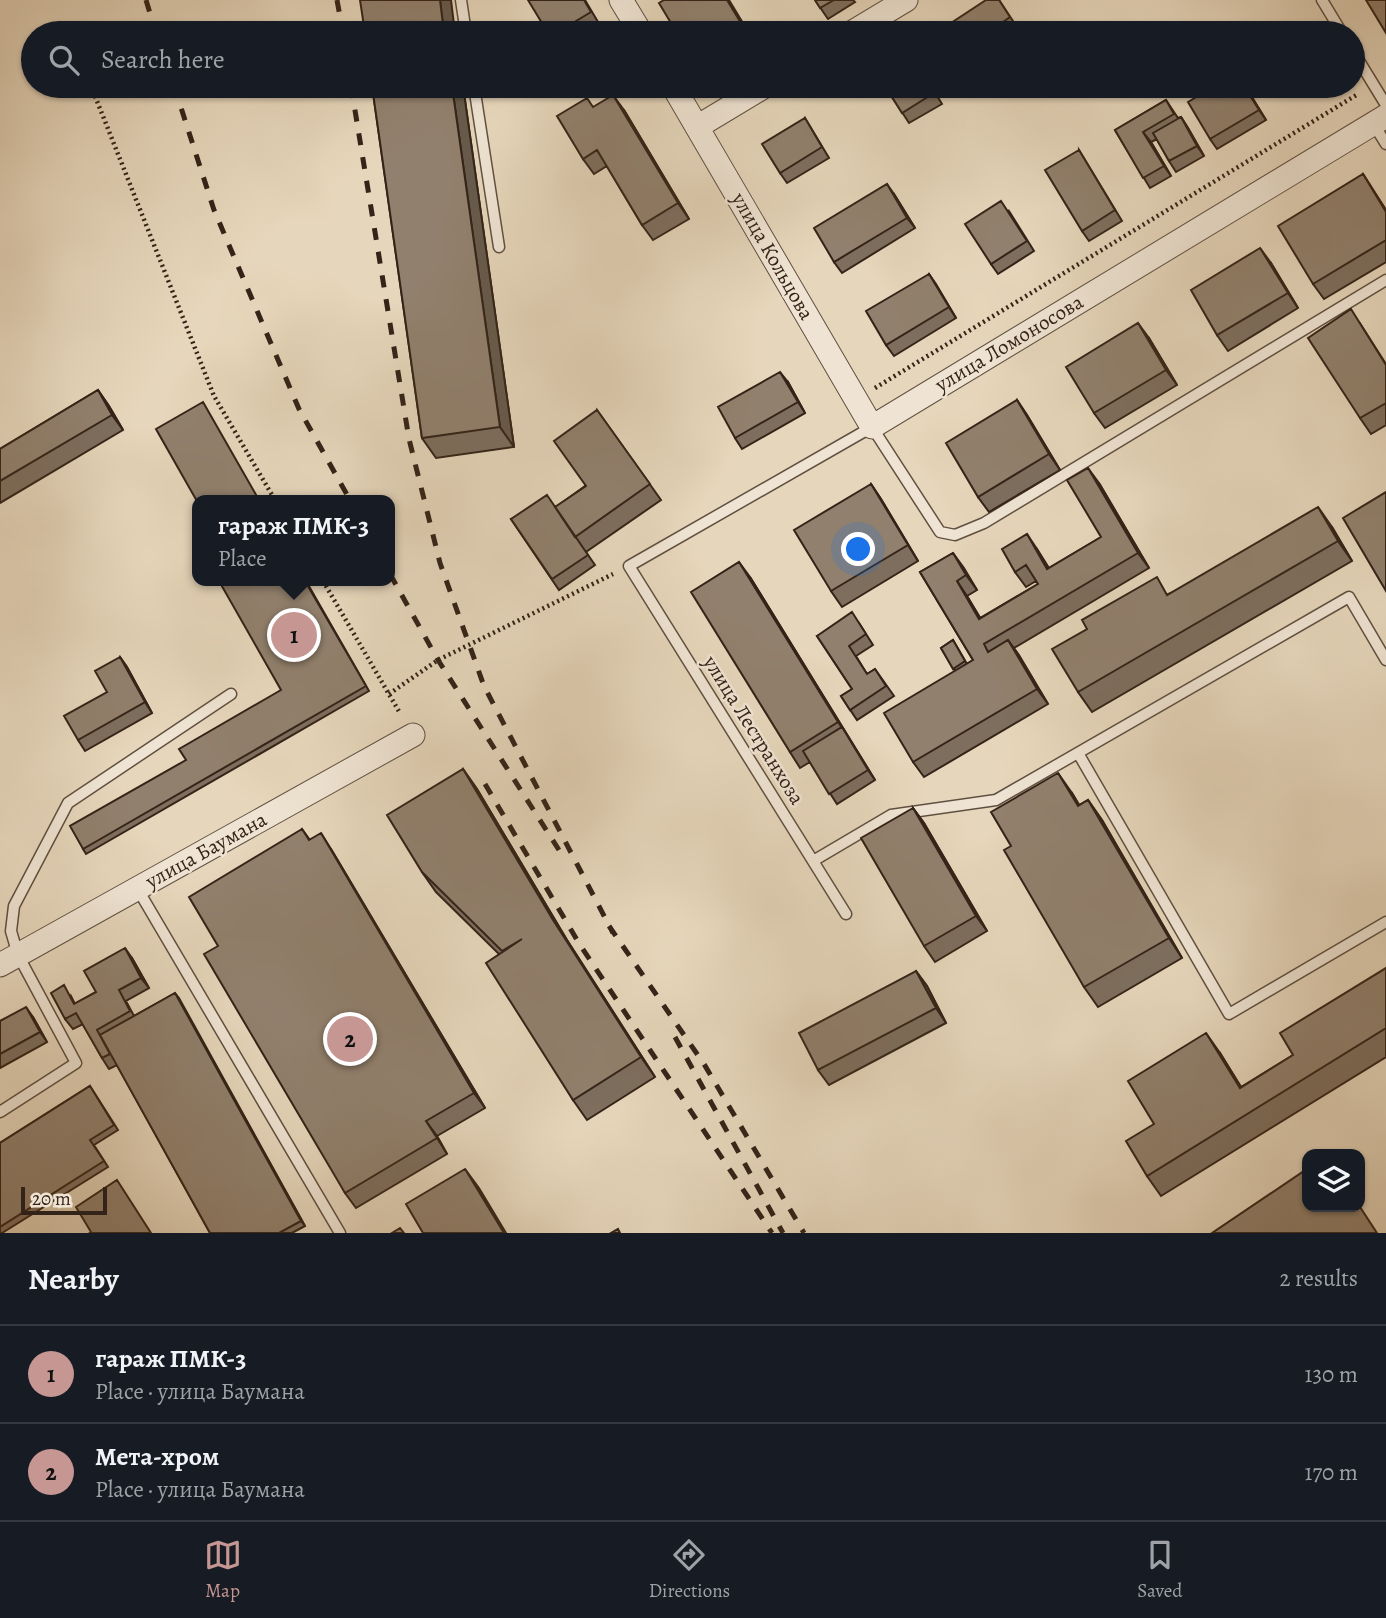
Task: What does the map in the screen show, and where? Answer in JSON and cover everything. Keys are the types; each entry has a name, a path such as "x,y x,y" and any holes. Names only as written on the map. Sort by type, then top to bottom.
{"street":[{"path":"621,0 634,21"},
{"path":"871,21 906,0"},
{"name":"улица Кольцова","path":"680,98 872,426"},
{"path":"697,127 745,98"},
{"name":"улица Ломоносова","path":"872,426 1382,115"},
{"name":"улица Баумана","path":"9,960 413,735"}],"lane":[{"path":"461,0 464,21"},
{"path":"1322,0 1335,21"},
{"path":"1365,77 1382,115 1386,144"},
{"path":"476,98 499,247"},
{"path":"872,426 940,532 955,536 984,523 1386,280"},
{"name":"улица Ломоносова","path":"629,566 872,426"},
{"name":"улица Лестранхоза","path":"629,566 846,914"},
{"path":"813,861 891,815 996,800 1349,597 1386,660"},
{"path":"0,1112 76,1063 9,960 14,906 68,803 230,694"},
{"path":"1078,753 1229,1013 1386,922"},
{"path":"137,888 340,1233"}],"path":[{"path":"96,98 214,397 272,495"},
{"path":"856,399 1350,98"},
{"path":"326,586 389,694 438,660 629,566"}],"building":[{"path":"360,0 440,0 443,21 363,21"},
{"path":"528,0 584,0 591,12 576,21 541,21"},
{"path":"664,0 727,0 740,21 670,21 659,3"},
{"path":"815,0 834,0 820,8"},
{"path":"986,0 999,0 1010,17 1004,21 954,21"},
{"path":"1366,0 1386,0 1386,33"},
{"path":"374,98 454,98 500,427 422,438"},
{"path":"587,98 593,107 608,98 615,98 678,203 642,225 597,150 583,159 557,116"},
{"path":"893,98 926,98 902,113"},
{"path":"1195,98 1252,98 1259,110 1210,139 1188,102"},
{"path":"1166,100 1174,114 1143,132 1164,166 1143,178 1115,130"},
{"path":"1181,117 1197,146 1169,161 1153,133"},
{"path":"805,118 822,147 780,173 762,144"},
{"path":"1079,150 1115,210 1082,231 1045,170"},
{"path":"1363,174 1386,212 1386,240 1313,284 1278,226"},
{"path":"887,184 907,218 834,262 814,228"},
{"path":"1001,201 1027,241 991,264 965,224"},
{"path":"1260,248 1288,293 1217,335 1191,290"},
{"path":"929,274 949,307 886,345 866,311"},
{"path":"1351,309 1386,365 1386,403 1360,418 1308,338"},
{"path":"1138,323 1166,370 1094,413 1066,367"},
{"path":"780,372 798,402 735,438 718,407"},
{"path":"98,390 112,415 0,481 0,449"},
{"path":"1017,400 1049,454 978,497 946,443"},
{"path":"203,402 256,495 193,495 156,429"},
{"path":"597,410 650,484 575,537 555,507 586,486 554,441"},
{"path":"1088,468 1138,553 984,644 988,652 1008,640 1037,689 913,762 884,713 973,660 920,572 953,553 966,575 957,581 979,619 1038,584 1026,565 1015,572 1002,549 1027,534 1047,569 1101,537 1067,480"},
{"path":"871,484 908,545 831,591 794,530"},
{"path":"1386,492 1386,591 1343,518"},
{"path":"547,495 588,555 552,579 511,519"},
{"path":"1318,507 1338,541 1078,692 1052,649 1087,629 1082,620 1157,577 1167,595"},
{"path":"739,562 838,722 790,752 691,592"},
{"path":"222,586 308,586 366,686 83,849 70,826 186,760 179,749 281,690"},
{"path":"852,612 866,634 849,646 867,674 875,669 886,686 850,710 841,696 852,689 817,636"},
{"path":"953,640 965,661 953,669 941,648"},
{"path":"120,657 145,702 78,740 64,716 107,692 95,671"},
{"path":"842,727 868,770 829,794 803,751"},
{"path":"463,769 553,920 641,1057 573,1100 486,963 522,939 502,951 422,872 387,815"},
{"path":"1058,773 1078,806 1088,800 1169,938 1084,987 1004,850 1011,846 991,812"},
{"path":"913,808 976,916 924,946 861,838"},
{"path":"302,829 309,840 321,833 474,1093 426,1121 437,1138 345,1193 204,954 218,946 189,897"},
{"path":"125,948 141,978 119,990 130,1011 97,1030 110,1054 102,1058 76,1013 65,1019 51,993 64,985 74,1004 96,992 84,971"},
{"path":"1386,968 1386,1028 1147,1176 1126,1141 1154,1124 1128,1081 1206,1033 1240,1088 1293,1055 1280,1033"},
{"path":"916,971 936,1008 818,1070 799,1033"},
{"path":"175,993 301,1221 279,1233 210,1233 100,1035"},
{"path":"26,1007 40,1032 0,1054 0,1021"},
{"path":"90,1086 114,1125 90,1140 104,1161 0,1227 0,1143"},
{"path":"465,1169 504,1233 423,1233 406,1204"},
{"path":"1302,1172 1302,1212 1363,1212 1377,1233 1212,1233"},
{"path":"117,1180 151,1233 89,1233 91,1232 76,1207"}],"railway":[{"path":"146,0 152,21"},
{"path":"337,0 341,21"},
{"path":"178,98 214,210 299,409 347,495"},
{"path":"353,98 409,439 440,563 484,686 613,933"},
{"path":"395,583 438,660 559,850"},
{"path":"485,784 580,945 772,1233"},
{"path":"609,926 704,1064 804,1233"},
{"path":"675,1037 783,1233"}],"place":[{"name":"гараж ПМК-3","path":"294,635"},
{"name":"Мета-хром","path":"350,1039"}]}
